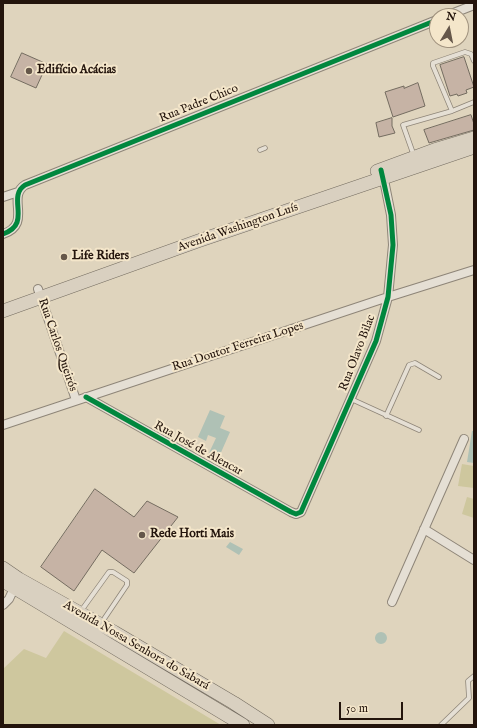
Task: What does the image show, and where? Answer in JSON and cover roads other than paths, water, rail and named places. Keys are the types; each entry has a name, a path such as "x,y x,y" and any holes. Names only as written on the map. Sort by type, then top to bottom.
{"main road":[{"name":"Avenida Washington Luís","path":"3,311 40,294 198,241 417,162 474,138"},
{"name":"Avenida Washington Luís","path":"417,162 474,147"},
{"name":"Avenida Washington Luís","path":"3,301 40,294"},
{"name":"Avenida Nossa Senhora do Sabará","path":"3,568 17,584 243,725"},
{"name":"Avenida Nossa Senhora do Sabará","path":"3,581 17,584 80,613 248,711 268,725"}],"street":[{"name":"Rua Padre Chico","path":"3,197 18,192 20,188 25,185 429,23"},
{"name":"Rua Olavo Bilac","path":"301,512 376,341 388,297 393,245 391,215 383,174"},
{"path":"3,234 10,232 16,227 18,219 18,192"},
{"name":"Rua Doutor Ferreira Lopes","path":"3,425 388,297 474,270"},
{"name":"Rua Carlos Queirós","path":"40,294 76,400"},
{"name":"Rua José de Alencar","path":"86,397 291,512 296,514 301,512"},
{"path":"392,602 464,439"},
{"path":"424,529 474,560"},
{"path":"3,605 9,599 17,584"}],"lane":[{"path":"452,111 433,64 465,52 471,54 474,61"},
{"path":"417,162 403,125 452,111 474,102"},
{"path":"260,150 265,148"},
{"path":"386,416 409,365 415,363 439,377"},
{"path":"351,399 420,430"},
{"path":"80,613 109,572 113,572 127,581 126,585 100,624"},
{"path":"441,725 469,698 468,681 474,676"}],"place":[{"name":"Edifício Acácias","path":"29,71"},
{"name":"Life Riders","path":"64,257"},
{"name":"Rede Horti Mais","path":"142,535"}]}
